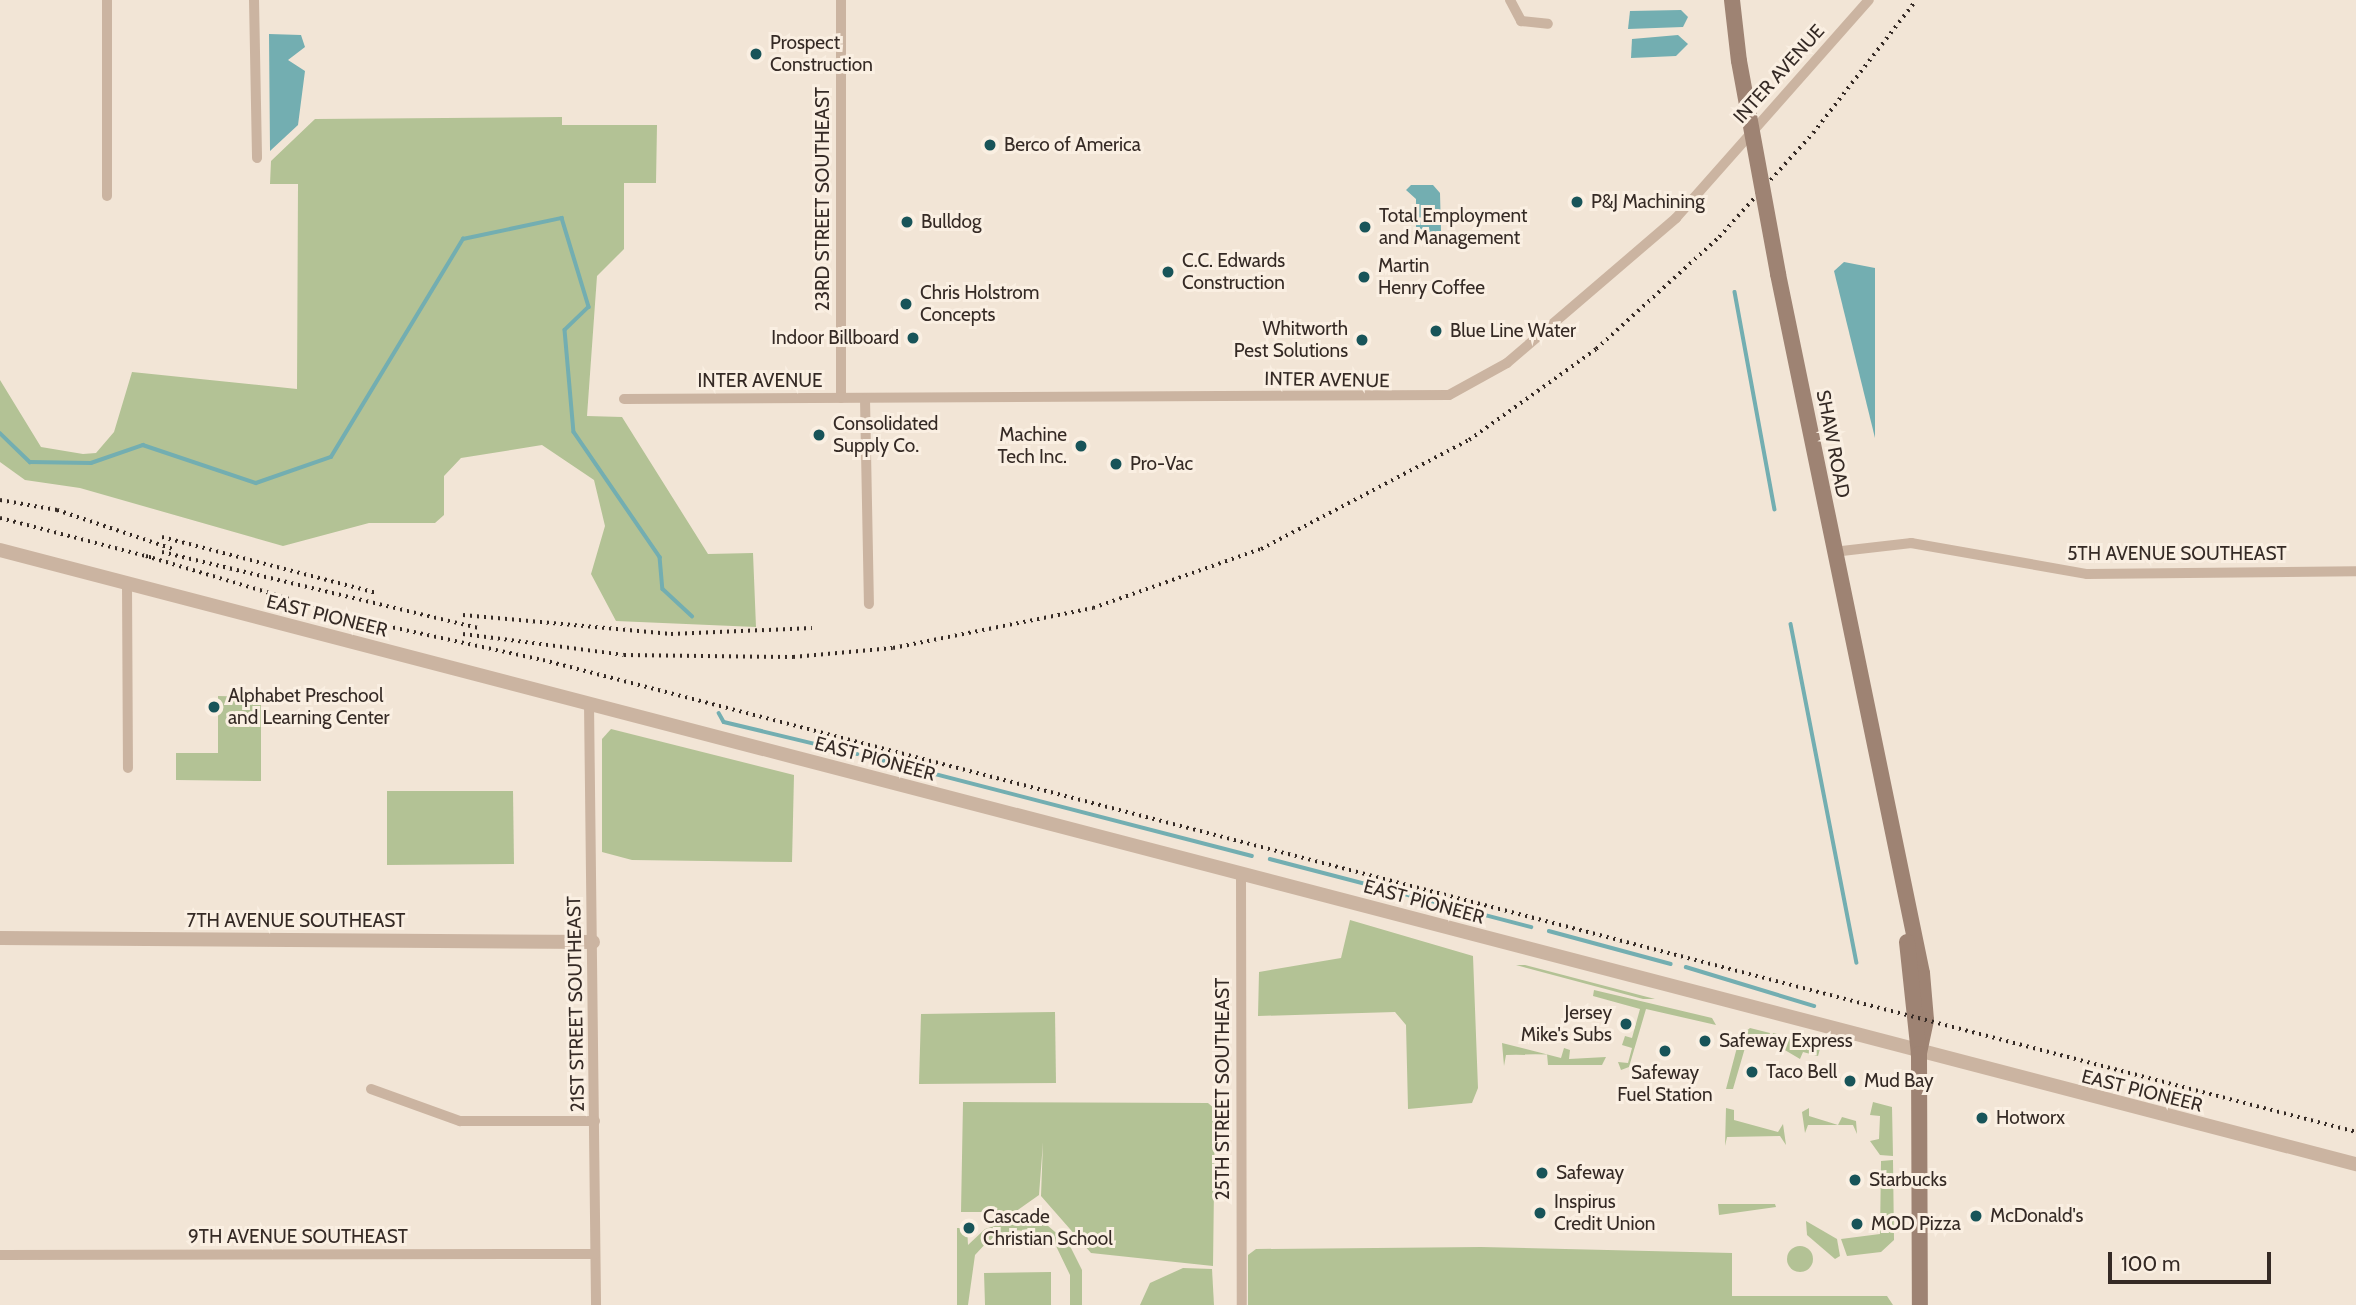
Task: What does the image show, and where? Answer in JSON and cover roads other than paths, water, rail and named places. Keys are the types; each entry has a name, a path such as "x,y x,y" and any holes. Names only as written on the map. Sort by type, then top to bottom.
{"main road":[{"name":"SHAW ROAD","path":"1732,0 1739,61 1778,274 1901,895 1924,986 1919,1054 1920,1305"}],"street":[{"path":"107,0 107,196"},
{"path":"254,0 257,158"},
{"name":"23RD STREET SOUTHEAST","path":"841,0 841,398"},
{"path":"1510,0 1517,17 1548,24"},
{"name":"INTER AVENUE","path":"624,399 1370,398 1439,396 1467,388 1559,321 1676,218 1869,0"},
{"path":"865,399 869,604"},
{"name":"5TH AVENUE SOUTHEAST","path":"1833,552 1911,543 2087,574 2356,571"},
{"name":"EAST PIONEER","path":"0,550 1919,1054 2356,1164"},
{"path":"127,584 128,768"},
{"name":"21ST STREET SOUTHEAST","path":"589,703 596,1305"},
{"name":"25TH STREET SOUTHEAST","path":"1241,874 1242,1305"},
{"name":"7TH AVENUE SOUTHEAST","path":"0,938 593,942"},
{"path":"371,1089 460,1121 594,1121"},
{"name":"9TH AVENUE SOUTHEAST","path":"0,1255 595,1254"}],"water":[{"path":"1681,10 1688,17 1683,27 1628,29 1630,11"},
{"path":"269,34 301,35 305,47 288,60 305,71 298,125 270,151"},
{"path":"1678,35 1688,44 1676,56 1631,58 1632,39"},
{"path":"1411,185 1433,185 1440,193 1441,231 1435,239 1416,236 1416,199 1406,190"},
{"path":"1844,262 1875,268 1875,438 1834,271"}],"waterway":[{"path":"0,433 30,462 91,463 143,445 256,483 331,457 463,239 562,218 589,307 565,330 574,432 660,557 663,589 692,616"},
{"path":"1735,292 1775,509"},
{"path":"1791,624 1857,963"},
{"path":"719,713 724,722 857,754"},
{"path":"881,760 1252,856"},
{"path":"1270,859 1531,927"},
{"path":"1549,931 1671,964"},
{"path":"1686,967 1814,1006"}],"railway":[{"path":"463,634 624,655 793,657 893,648 1093,608 1261,549 1469,440 1596,349 1719,237 1813,133 1916,0"},
{"path":"0,500 57,510 173,549"},
{"path":"0,518 154,558"},
{"path":"162,537 377,593"},
{"path":"162,552 479,628"},
{"path":"146,556 359,620 543,660 2356,1132"},
{"path":"463,615 671,634 812,628"}],"place":[{"name":"Prospect Construction","path":"756,54"},
{"name":"Berco of America","path":"990,145"},
{"name":"P&J Machining","path":"1577,202"},
{"name":"Bulldog","path":"907,222"},
{"name":"Total Employment and Management","path":"1365,227"},
{"name":"C.C. Edwards Construction","path":"1168,272"},
{"name":"Martin Henry Coffee","path":"1364,277"},
{"name":"Chris Holstrom Concepts","path":"906,304"},
{"name":"Blue Line Water","path":"1436,331"},
{"name":"Indoor Billboard","path":"913,338"},
{"name":"Whitworth Pest Solutions","path":"1362,340"},
{"name":"Consolidated Supply Co.","path":"819,435"},
{"name":"Machine Tech Inc.","path":"1081,446"},
{"name":"Pro-Vac","path":"1116,464"},
{"name":"Alphabet Preschool and Learning Center","path":"214,707"},
{"name":"Jersey Mike's Subs","path":"1626,1024"},
{"name":"Safeway Express","path":"1705,1041"},
{"name":"Safeway Fuel Station","path":"1665,1051"},
{"name":"Taco Bell","path":"1752,1072"},
{"name":"Mud Bay","path":"1850,1081"},
{"name":"Hotworx","path":"1982,1118"},
{"name":"Safeway","path":"1542,1173"},
{"name":"Starbucks","path":"1855,1180"},
{"name":"Inspirus Credit Union","path":"1540,1213"},
{"name":"McDonald's","path":"1976,1216"},
{"name":"MOD Pizza","path":"1857,1224"},
{"name":"Cascade Christian School","path":"969,1228"}]}
